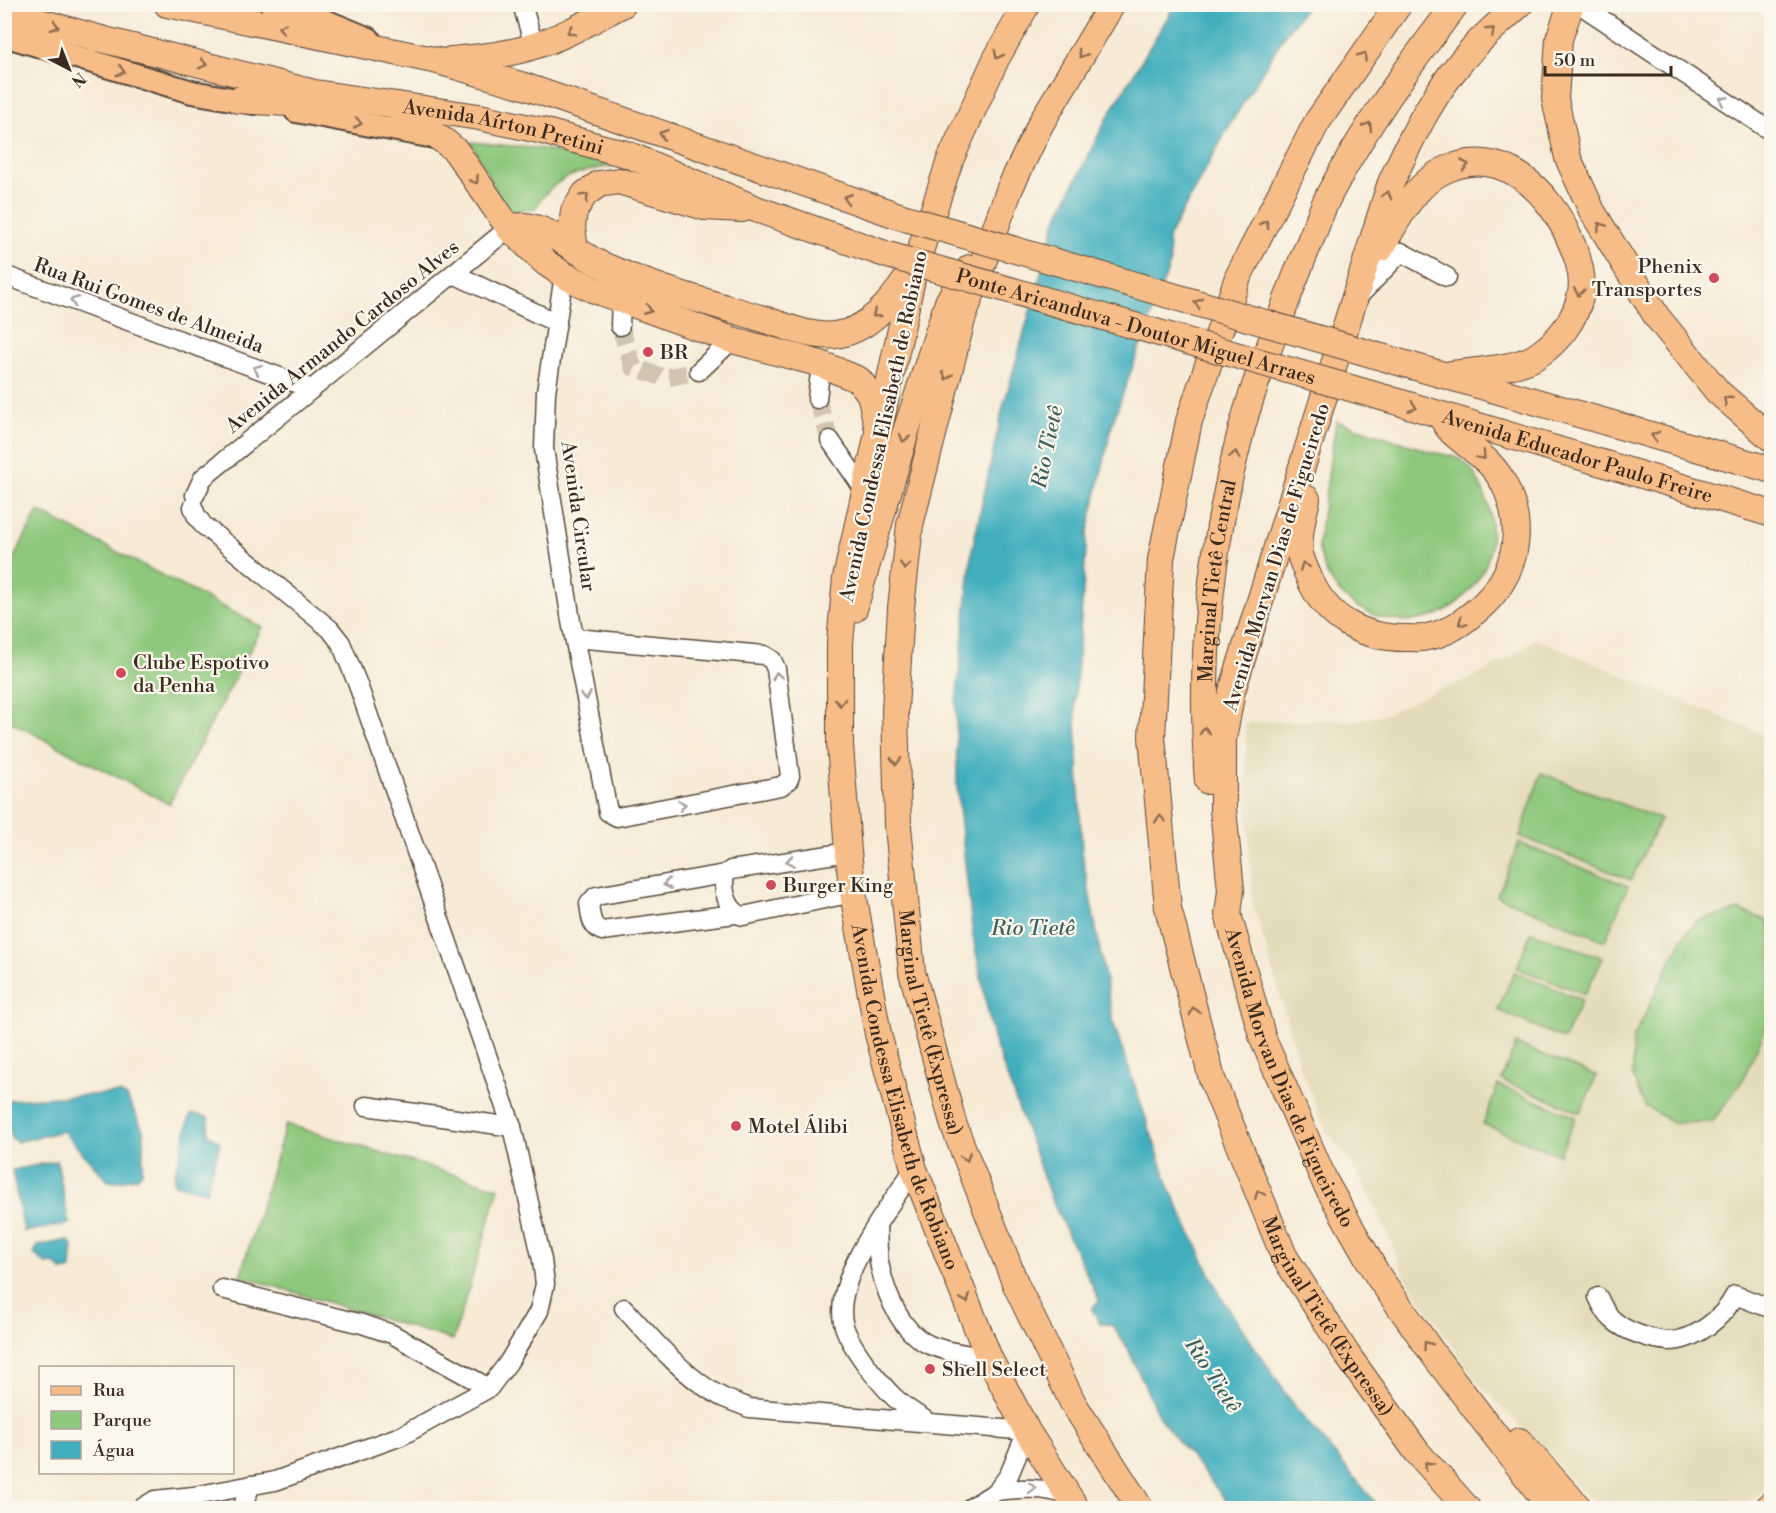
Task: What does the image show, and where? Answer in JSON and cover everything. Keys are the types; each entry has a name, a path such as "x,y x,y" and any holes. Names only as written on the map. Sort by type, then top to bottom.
{"highway":[{"name":"Avenida Aírton Pretini","path":"167,4 438,61 524,86 902,217"},
{"path":"438,61 496,56 534,46 571,32 623,4"},
{"name":"Avenida Condessa Elisabeth de Robiano","path":"1027,4 996,59 950,160 914,270 846,578 840,643 840,745 853,893 878,1034 914,1169 989,1358 1027,1431 1071,1502"},
{"name":"Marginal Tietê (Expressa)","path":"1112,4 1041,123 1010,188 962,320 910,525 901,608 895,710 898,826 912,972 954,1126 1016,1285 1073,1403 1140,1509"},
{"name":"Marginal Tietê (Expressa)","path":"1399,4 1317,122 1238,277 1189,421 1161,559 1152,736 1168,908 1212,1079 1284,1256 1348,1356 1416,1452 1467,1509"},
{"path":"1412,61 1456,4"},
{"path":"1412,61 1466,4"},
{"name":"Avenida Morvan Dias de Figueiredo","path":"1520,4 1475,46 1448,80 1408,144 1390,185 1233,691 1223,739 1223,809 1232,890 1228,914 1263,1039 1325,1182 1378,1276 1551,1509"},
{"path":"1571,4 1559,39 1556,99 1568,158 1587,201 1657,317 1718,392 1772,439"},
{"name":"Avenida Aírton Pretini","path":"4,12 315,93 479,117 538,130 628,155 756,209 888,255"},
{"name":"Marginal Tietê Central","path":"1228,914 1212,831 1204,739 1206,658 1214,559 1239,439 1289,292 1329,195 1371,121 1412,61"},
{"path":"238,100 319,105 332,95"},
{"path":"397,105 405,117 456,151 509,228 546,263 592,289 621,300 732,340 821,364 859,380 870,394 878,432"},
{"path":"1356,294 1404,209 1416,193 1443,171 1464,164 1483,162 1505,168 1543,193 1557,212 1578,257 1581,291 1572,320 1554,343 1533,358 1519,364 1446,375"},
{"path":"575,250 572,227 573,211 585,194 599,184 618,181 705,207 756,209"},
{"name":"Ponte Aricanduva - Doutor Miguel Arraes","path":"902,217 1395,361"},
{"path":"509,228 523,226 537,229 600,264 663,287 813,334 836,335 858,328 876,316 894,298 914,270"},
{"path":"840,643 857,604 906,431 948,302 961,279 985,252"},
{"name":"Ponte Aricanduva - Doutor Miguel Arraes","path":"888,255 1384,398"},
{"name":"Avenida Educador Paulo Freire","path":"1395,361 1772,470"},
{"name":"Avenida Educador Paulo Freire","path":"1384,398 1772,514"},
{"path":"1315,429 1320,444 1302,522 1300,555 1314,590 1323,603 1342,620 1363,632 1390,638 1426,638 1456,627 1488,602 1508,574 1515,541 1515,524 1505,486 1493,468 1476,450 1449,430 1441,416"},
{"path":"1747,507 1772,523"},
{"path":"1462,1392 1500,1420 1579,1509"},
{"path":"1768,1509 1772,1504"}],"main road":[{"name":"Avenida Aírton Pretini","path":"271,4 348,30 400,53"},
{"name":"Avenida Aírton Pretini","path":"4,35 175,88 437,137"}],"street":[{"path":"522,4 534,46"},
{"path":"1578,4 1772,132"},
{"path":"1356,294 1401,252 1404,209"},
{"name":"Avenida Armando Cardoso Alves","path":"509,228 203,478 194,501 196,516 203,525 330,628 341,643 358,685 513,1127"},
{"path":"1401,252 1447,277"},
{"path":"454,274 557,323"},
{"name":"Rua Rui Gomes de Almeida","path":"4,275 312,389"},
{"name":"Avenida Circular","path":"564,275 546,392 544,449 573,630 608,812 617,817 772,788 788,781 790,776 788,755 776,669 772,660 764,655 573,630"},
{"path":"620,326 621,300"},
{"path":"699,371 732,340"},
{"path":"817,399 821,364"},
{"path":"830,440 865,491"},
{"path":"848,852 731,870 725,874 596,896 589,904 592,924 596,929 602,931 735,914 743,916 853,893"},
{"path":"725,874 724,881 729,907 735,914"},
{"path":"142,1509 155,1500 275,1481 401,1436 489,1388 508,1363 539,1311 545,1284 542,1260 513,1127 366,1106"},
{"path":"914,1169 854,1264 843,1299 843,1323 859,1356 888,1391 903,1407 929,1422"},
{"path":"877,1226 880,1266 891,1299 905,1327 919,1339 934,1347 989,1358"},
{"path":"222,1289 362,1324 392,1334 489,1388"},
{"path":"1598,1297 1604,1310 1614,1322 1640,1335 1670,1341 1694,1335 1713,1322 1728,1309 1735,1295 1772,1310"},
{"path":"624,1308 692,1376 721,1396 749,1408 1027,1431 1009,1475 997,1491 969,1509"},
{"path":"242,1509 251,1485"},
{"path":"997,1491 1036,1488 1051,1490 1071,1502"}],"shaded area":[{"path":"1535,638 1771,738 1772,1308 1765,1324 1772,1327 1772,1479 1758,1497 1742,1508 1602,1508 1572,1481 1475,1379 1405,1277 1386,1231 1356,1170 1326,1131 1300,1067 1252,899 1246,791 1246,722 1354,720 1386,714 1433,692 1476,676 1516,654"}],"green space":[{"path":"471,142 543,149 613,166 589,170 568,177 550,189 535,209 507,212"},
{"path":"1336,421 1463,461 1480,485 1489,507 1492,532 1487,561 1470,590 1455,604 1439,614 1402,621 1384,618 1349,601 1329,577 1318,545"},
{"name":"Clube Espotivo da Penha","path":"38,511 262,627 169,804 5,719 5,575"},
{"path":"1541,773 1660,819 1631,880 1520,836"},
{"path":"1519,843 1628,886 1605,941 1497,896"},
{"path":"1738,910 1766,920 1771,927 1771,1017 1741,1083 1712,1122 1674,1123 1645,1106 1633,1078 1633,1039 1682,939 1697,921"},
{"path":"1531,932 1603,958 1585,994 1517,968"},
{"path":"1514,972 1582,1000 1564,1039 1498,1010"},
{"path":"1516,1044 1597,1076 1580,1112 1501,1080"},
{"path":"1498,1085 1576,1117 1559,1155 1483,1124"},
{"path":"286,1124 499,1188 453,1340 240,1276"}],"water":[{"name":"Rio Tietê","path":"1175,5 1308,5 1285,34 1231,123 1168,238 1170,264 1113,421 1087,536 1075,699 1082,853 1114,1025 1170,1189 1221,1297 1295,1407 1380,1508 1232,1508 1159,1417 1128,1349 1112,1325 1100,1323 1092,1309 1099,1300 1052,1201 993,1038 973,937 957,788 956,702 972,550 1003,407 1056,220 1106,120"},
{"path":"120,1093 127,1097 144,1132 142,1172 138,1177 108,1181 63,1131 17,1142 11,1138 5,1105 9,1100"},
{"path":"194,1114 209,1118 208,1134 220,1142 205,1192 175,1184 173,1180 190,1116"},
{"path":"57,1161 69,1224 24,1232 12,1170"},
{"path":"68,1240 73,1246 71,1269 63,1271 53,1263 46,1264 34,1254 37,1246"}],"tunnel":[{"path":"620,326 633,367 665,378 699,371"},
{"path":"817,399 830,440"}],"place":[{"name":"Phenix Transportes","path":"1714,278"},
{"name":"BR","path":"648,352"},
{"name":"Clube Espotivo da Penha","path":"121,673"},
{"name":"Burger King","path":"771,885"},
{"name":"Motel Álibi","path":"736,1126"},
{"name":"Shell Select","path":"930,1369"}]}
